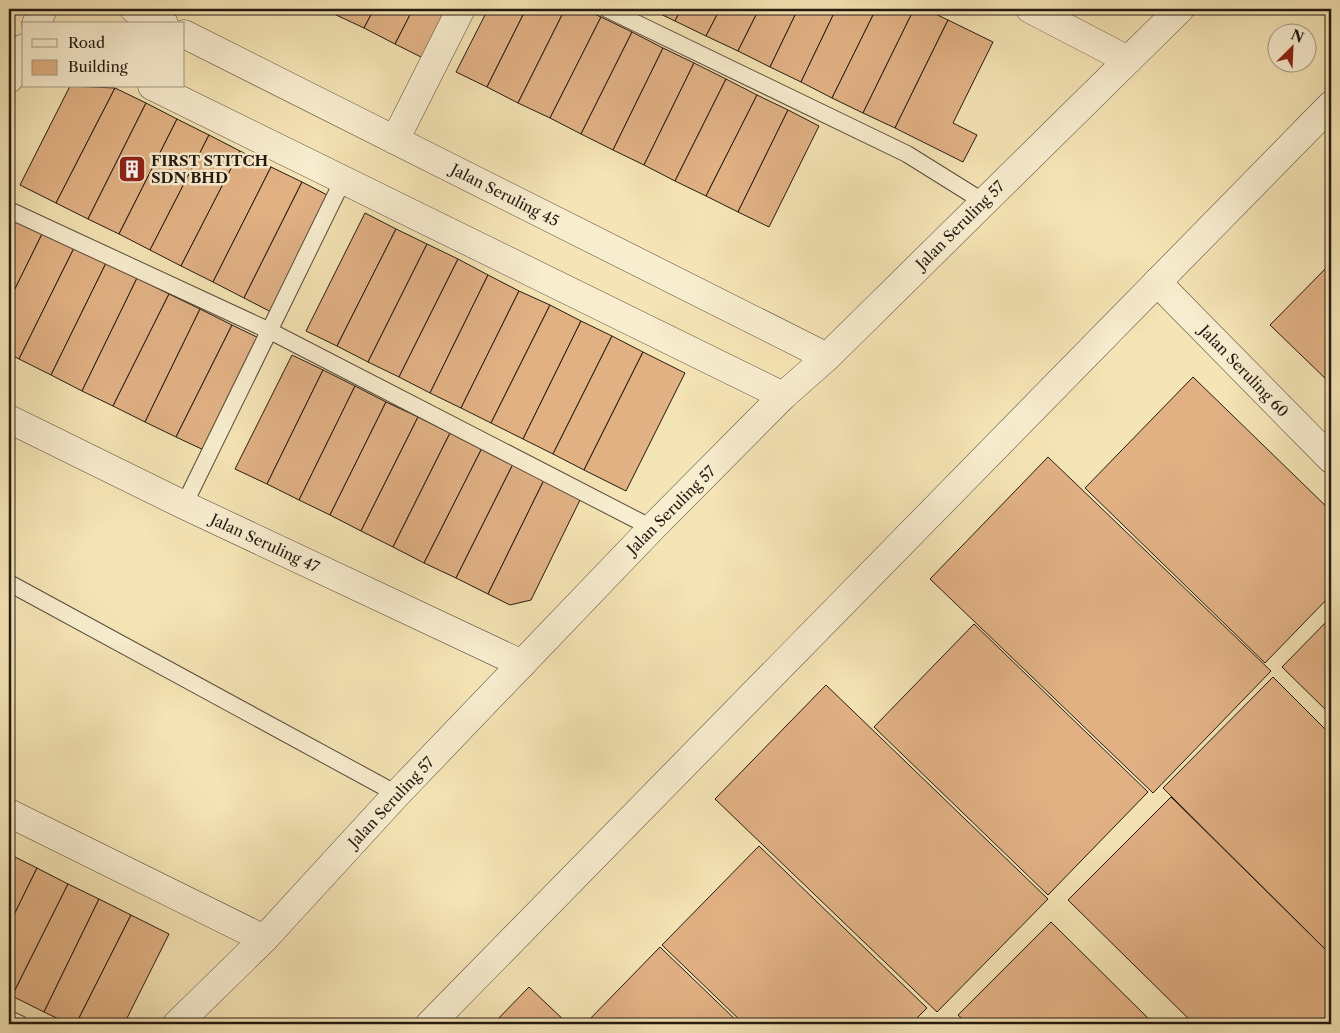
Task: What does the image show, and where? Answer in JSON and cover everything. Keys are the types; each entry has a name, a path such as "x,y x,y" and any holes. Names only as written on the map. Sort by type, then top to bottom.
{"street":[{"path":"37,22 43,9"},
{"path":"134,9 160,22"},
{"path":"396,140 461,9"},
{"path":"1030,9 1128,60"},
{"name":"Jalan Seruling 57","path":"177,1024 264,939 397,794 652,528 784,396 827,357 1180,9"},
{"name":"Jalan Seruling 45","path":"185,34 827,357"},
{"path":"9,78 22,52"},
{"path":"156,88 784,396"},
{"path":"430,1024 1331,105"},
{"name":"Jalan Seruling 60","path":"1157,282 1331,459"},
{"name":"Jalan Seruling 47","path":"9,419 184,505 522,664"},
{"path":"9,813 264,939"}],"lane":[{"path":"607,9 907,154 984,202"},
{"path":"184,505 343,180"},
{"path":"9,210 270,331 652,528"},
{"path":"9,583 397,794"},
{"path":"9,1019 20,1024"}],"building":[{"path":"334,9 374,9 364,28 332,13"},
{"path":"374,9 413,9 395,44 364,28"},
{"path":"413,9 452,9 427,60 395,44"},
{"path":"488,9 526,9 487,87 456,72"},
{"path":"526,9 565,9 518,103 487,87"},
{"path":"565,9 584,9 601,17 550,118 518,103"},
{"path":"650,9 681,9 675,21"},
{"path":"681,9 720,9 706,36 675,21"},
{"path":"720,9 759,9 738,51 706,36"},
{"path":"759,9 798,9 770,67 738,51"},
{"path":"798,9 836,9 801,82 770,67"},
{"path":"836,9 876,9 832,98 801,82"},
{"path":"876,9 914,9 863,113 832,98"},
{"path":"914,9 925,9 948,20 895,128 863,113"},
{"path":"601,17 632,32 581,134 550,118"},
{"path":"948,20 993,42 953,123 977,135 963,162 895,128"},
{"path":"632,32 663,48 613,150 581,134"},
{"path":"663,48 694,63 644,165 613,150"},
{"path":"694,63 726,79 675,181 644,165"},
{"path":"726,79 757,95 706,196 675,181"},
{"path":"69,88 115,88 56,203 20,185"},
{"path":"115,88 146,103 88,219 56,203"},
{"path":"757,95 788,110 738,212 706,196"},
{"name":"FIRST STITCH SDN BHD","path":"146,103 177,119 119,234 88,219"},
{"path":"788,110 819,126 769,227 738,212"},
{"path":"177,119 209,135 150,250 119,234"},
{"path":"209,135 240,151 181,266 150,250"},
{"path":"240,151 271,167 213,282 181,266"},
{"path":"271,167 302,182 244,298 213,282"},
{"path":"302,182 333,198 275,314 244,298"},
{"path":"365,213 396,229 337,346 306,331"},
{"path":"9,215 43,232 9,301"},
{"path":"396,229 427,244 368,362 337,346"},
{"path":"43,232 74,248 19,359 9,354 9,301"},
{"path":"427,244 458,259 399,377 368,362"},
{"path":"74,248 106,263 51,375 19,359"},
{"path":"458,259 488,275 430,393 399,377"},
{"path":"106,263 137,278 82,391 51,375"},
{"path":"1331,263 1331,384 1270,325"},
{"path":"488,275 519,291 461,408 430,393"},
{"path":"137,278 169,294 113,406 82,391"},
{"path":"519,291 550,305 491,423 461,408"},
{"path":"169,294 200,309 145,422 113,406"},
{"path":"550,305 581,321 523,439 491,423"},
{"path":"200,309 232,325 176,437 145,422"},
{"path":"581,321 612,336 553,454 523,439"},
{"path":"232,325 263,340 208,452 176,437"},
{"path":"612,336 643,352 584,470 553,454"},
{"path":"643,352 685,373 626,491 584,470"},
{"path":"292,355 323,370 267,484 235,469"},
{"path":"323,370 355,386 299,500 267,484"},
{"path":"1193,377 1331,511 1331,595 1265,663 1085,488"},
{"path":"355,386 386,402 330,515 299,500"},
{"path":"386,402 418,417 361,531 330,515"},
{"path":"418,417 450,433 393,547 361,531"},
{"path":"450,433 482,448 424,563 393,547"},
{"path":"482,448 513,464 456,578 424,563"},
{"path":"1048,457 1271,671 1153,793 930,579"},
{"path":"513,464 544,480 488,594 456,578"},
{"path":"544,480 581,498 531,600 510,605 488,594"},
{"path":"1331,617 1331,715 1282,667"},
{"path":"974,624 1148,792 1048,895 874,727"},
{"path":"1273,677 1331,735 1331,955 1163,788"},
{"path":"826,685 1048,899 937,1012 715,799"},
{"path":"1171,797 1331,955 1331,1024 1194,1024 1068,900"},
{"path":"759,846 927,1008 911,1024 744,1024 662,945"},
{"path":"9,854 37,868 9,925"},
{"path":"37,868 68,884 12,996 9,995 9,925"},
{"path":"68,884 99,899 44,1012 12,996"},
{"path":"99,899 131,915 76,1024 69,1024 44,1012"},
{"path":"131,915 169,934 124,1024 76,1024"},
{"path":"1051,922 1154,1024 968,1024 958,1015"},
{"path":"660,947 740,1024 585,1024"},
{"path":"529,987 568,1024 493,1024"}],"place":[{"name":"FIRST STITCH SDN BHD","path":"132,169"}]}
